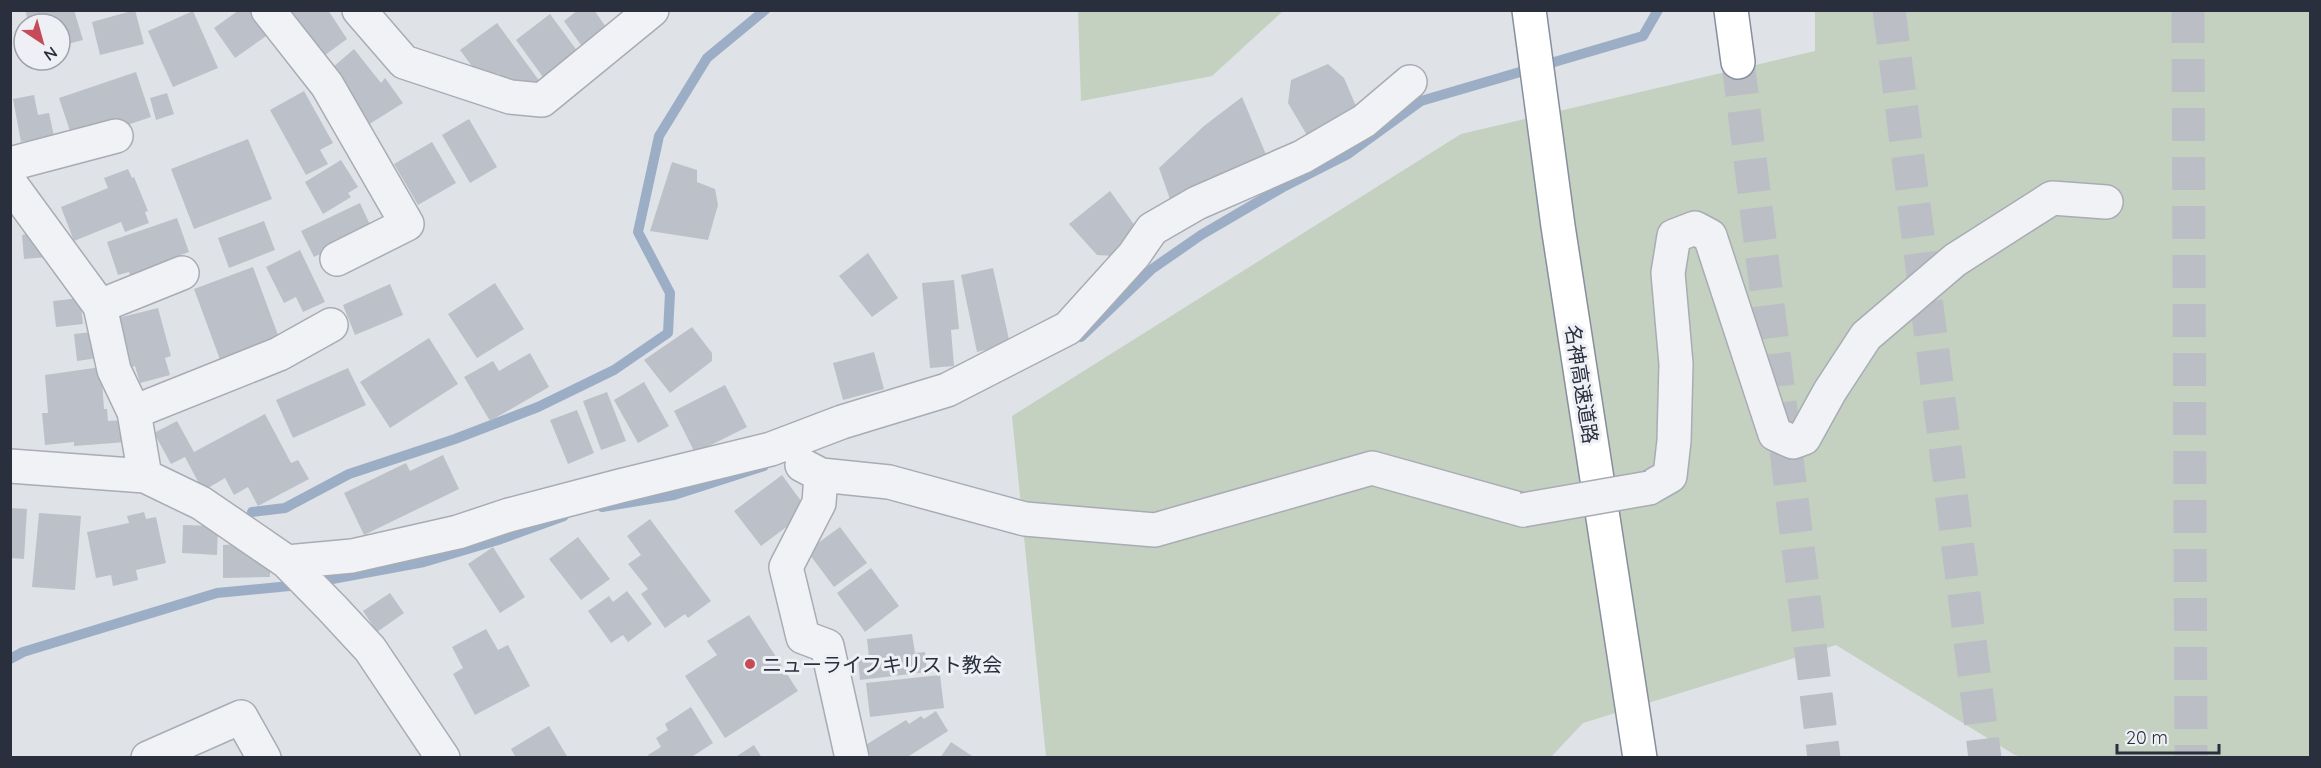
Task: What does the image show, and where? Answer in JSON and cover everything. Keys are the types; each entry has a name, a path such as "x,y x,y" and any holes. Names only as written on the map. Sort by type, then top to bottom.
{"highway":[{"name":"名神高速道路","path":"1529,10 1558,226 1640,758"}],"street":[{"path":"268,10 327,85 407,224 337,259"},
{"path":"359,10 404,63 510,97 542,100 619,20 652,10"},
{"path":"792,460 842,422 946,390 1068,328 1134,255 1152,229 1197,202 1302,157 1364,121 1410,81"},
{"path":"10,164 116,136"},
{"path":"10,183 100,306 114,370 135,412 145,476"},
{"path":"302,577 352,556 458,532 510,515 609,489 792,460 889,482 1025,519 1155,530 1372,468 1523,510 1649,488 1670,476 1674,441 1676,364 1668,273 1674,236 1695,228 1710,236 1775,434 1793,442 1804,438 1830,391 1866,336 1954,260 2052,198 2106,202"},
{"path":"100,306 182,273"},
{"path":"135,412 279,354 331,325"},
{"path":"792,460 819,503 786,567 803,637 827,646 852,758"},
{"path":"10,466 145,476 201,503 302,577 370,649 443,758"},
{"path":"148,758 241,717 264,758"}],"green space":[{"path":"1078,10 1283,11 1212,76 1081,101"},
{"path":"1815,11 2310,11 2310,757 2023,757 2015,755 1836,645 1583,723 1551,757 1046,757 1012,416 1461,134 1815,51"}],"building":[{"path":"25,10 74,10 83,40 72,43 72,12 26,12"},
{"path":"135,10 144,44 100,55 92,22"},
{"path":"239,10 253,10 269,34 235,58 214,28"},
{"path":"290,10 328,10 347,39 321,58"},
{"path":"578,10 594,10 606,27 581,45 564,21"},
{"path":"193,11 218,68 173,87 148,31"},
{"path":"550,14 578,52 543,77 516,40"},
{"path":"497,23 543,86 512,92 498,73 491,79 482,69 477,73 460,50"},
{"path":"354,49 381,83 385,78 403,103 368,125 333,67"},
{"path":"1328,64 1344,78 1359,113 1311,142 1288,103 1291,80"},
{"path":"136,72 151,117 74,143 59,98"},
{"path":"304,91 333,143 320,150 328,164 306,175 270,110"},
{"path":"167,93 174,114 156,120 150,98"},
{"path":"34,95 38,115 49,113 54,136 21,142 13,99"},
{"path":"1242,97 1270,164 1171,202 1159,168 1204,126"},
{"path":"469,119 497,167 470,183 442,135"},
{"path":"248,139 272,199 194,229 171,169"},
{"path":"432,142 456,183 418,205 394,164"},
{"path":"341,160 358,187 348,193 351,197 323,214 305,182"},
{"path":"672,162 697,170 697,182 715,189 718,205 708,240 650,231"},
{"path":"128,169 132,178 134,177 148,211 145,212 149,223 125,232 121,222 74,241 61,207 108,188 104,178"},
{"path":"1110,191 1138,230 1114,256 1097,255 1069,224"},
{"path":"360,203 372,229 314,257 301,231"},
{"path":"177,218 189,252 169,259 174,272 133,285 129,272 118,275 107,242"},
{"path":"264,221 275,250 229,268 218,238"},
{"path":"41,232 59,256 24,259 22,235"},
{"path":"300,250 325,302 303,312 296,297 284,303 266,267"},
{"path":"868,253 898,298 872,317 839,276"},
{"path":"253,267 281,343 222,365 194,289"},
{"path":"993,268 1010,344 977,352 961,275"},
{"path":"954,280 959,329 951,330 954,366 930,368 922,283"},
{"path":"495,283 524,329 477,358 448,314"},
{"path":"390,284 403,315 355,335 343,305"},
{"path":"80,298 83,324 56,327 53,301"},
{"path":"158,308 171,356 165,358 170,375 140,383 135,366 132,367 118,318"},
{"path":"692,327 712,353 712,361 670,393 644,360"},
{"path":"101,331 105,357 77,361 74,334"},
{"path":"429,338 458,384 390,428 360,382"},
{"path":"874,352 884,389 843,400 833,363"},
{"path":"530,353 549,387 490,421 464,377 493,361 499,371"},
{"path":"101,367 104,409 107,409 108,421 124,420 127,442 74,446 74,442 45,445 42,413 48,413 45,375"},
{"path":"348,368 366,405 293,438 276,400"},
{"path":"644,382 669,426 638,443 614,400"},
{"path":"725,385 747,427 695,453 674,411"},
{"path":"607,392 626,441 601,450 583,401"},
{"path":"577,410 594,453 568,464 550,420"},
{"path":"265,414 291,463 298,460 309,479 258,506 248,487 234,495 225,478 203,491 185,457 171,464 154,433 177,421 194,452"},
{"path":"443,455 459,489 364,535 344,493 406,463 410,471"},
{"path":"782,475 804,505 793,514 797,519 761,546 734,511"},
{"path":"10,508 27,509 24,559 10,558"},
{"path":"144,512 146,519 156,517 166,563 136,570 138,580 113,586 111,575 96,578 87,532 129,523 127,516"},
{"path":"39,513 81,516 75,590 32,587"},
{"path":"650,519 711,601 688,618 685,614 665,628 641,594 648,589 628,564 641,555 627,536"},
{"path":"183,525 218,526 217,555 182,553"},
{"path":"840,527 867,563 834,587 807,551"},
{"path":"578,537 610,579 581,600 549,559"},
{"path":"244,544 270,561 270,577 223,578 223,545"},
{"path":"493,547 525,597 500,613 468,564"},
{"path":"871,568 899,606 865,632 837,593"},
{"path":"627,591 652,624 628,642 623,635 611,643 588,611 609,596 613,602"},
{"path":"390,593 404,613 377,632 363,611"},
{"path":"749,615 798,691 725,738 685,676 717,655 707,641"},
{"path":"486,629 498,650 508,645 530,686 475,715 453,674 463,668 452,647"},
{"path":"912,634 915,653 925,652 927,672 860,680 858,659 869,658 867,639"},
{"path":"940,675 944,708 870,717 866,683"},
{"path":"691,707 713,743 690,758 650,758 648,755 661,747 656,738 668,730 665,724"},
{"path":"936,711 948,731 906,758 872,758 864,746 906,720 909,724 921,716 924,719"},
{"path":"549,726 568,758 516,758 511,749"},
{"path":"951,742 975,758 940,758"},
{"path":"754,745 762,758 734,758"}],"waterway":[{"path":"252,512 285,508 349,474 455,439 538,407 614,370 668,333 670,293 638,232 659,136 707,58 765,10"},
{"path":"1081,337 1152,269 1201,235 1285,186 1348,154 1421,101 1643,36 1658,10"},
{"path":"602,507 674,495 764,466"},
{"path":"316,582 424,562 498,540 564,516"},
{"path":"10,659 23,652 217,593 300,585"}],"tunnel":[{"path":"1889,10 1985,758"},
{"path":"2188,10 2191,758"},
{"path":"1738,62 1824,758"}],"place":[{"name":"ニューライフキリスト教会","path":"750,664"}]}
